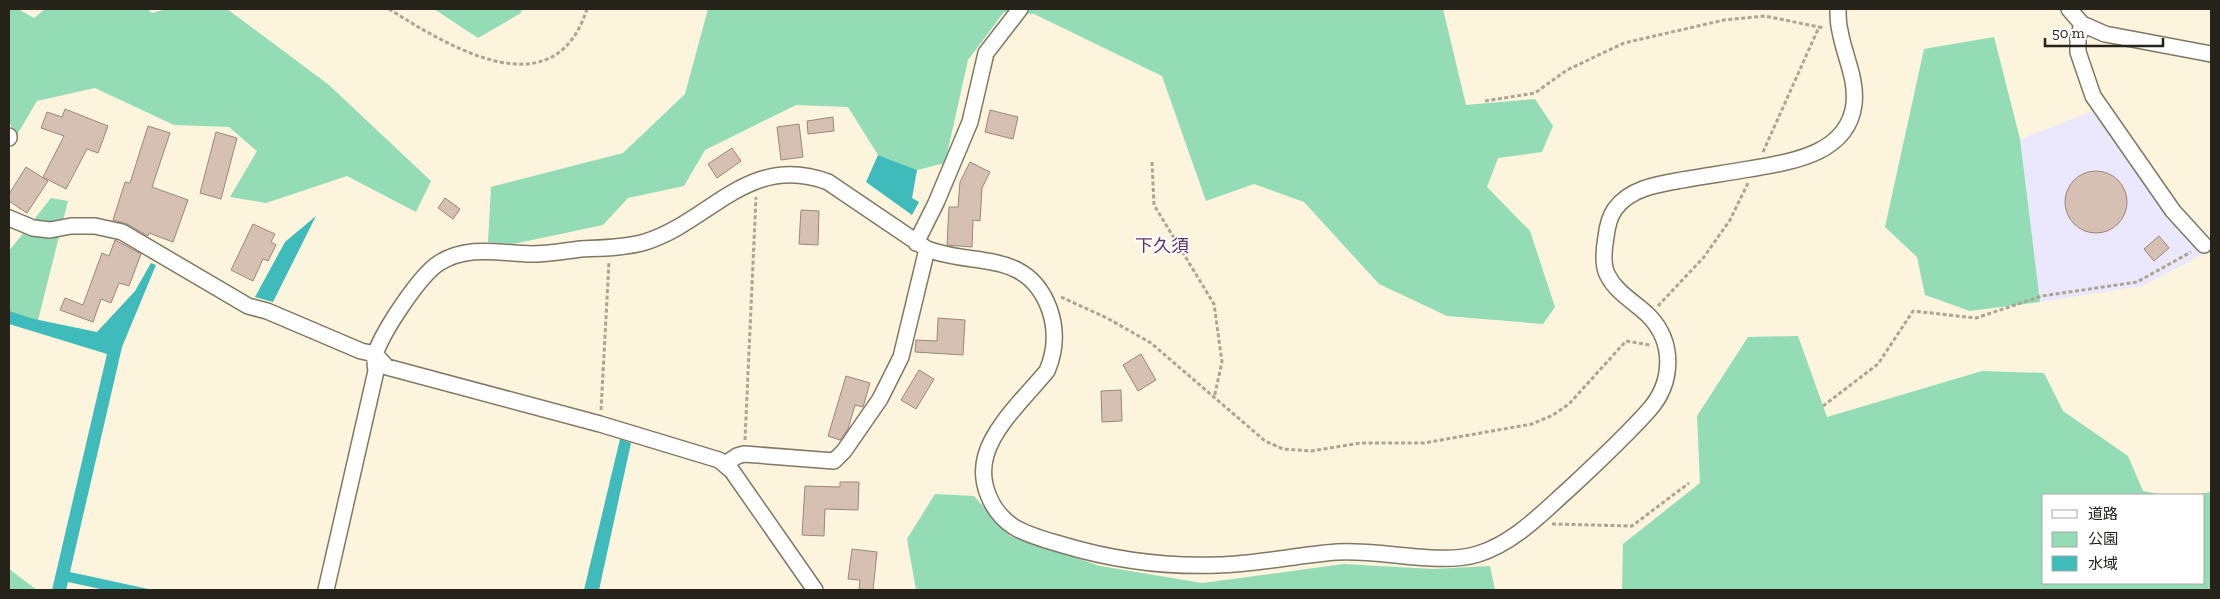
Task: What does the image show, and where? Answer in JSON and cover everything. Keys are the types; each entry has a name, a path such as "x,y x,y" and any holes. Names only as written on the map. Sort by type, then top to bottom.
{"street":[{"path":"725,464 744,454 834,461 844,451 880,399 901,357 921,246 936,203 970,122 986,53 1020,9"},
{"path":"326,590 376,371 375,354 387,329 421,280 438,264 460,253 482,250 532,254 609,249 645,242 677,227 728,193 756,181 785,175 812,176 828,182 921,246 941,254 998,262 1017,269 1034,280 1043,293 1053,319 1055,338 1051,362 1047,371 996,433 987,451 984,463 986,491 993,506 1002,518 1015,528 1031,536 1099,556 1163,565 1220,566 1338,552 1374,552 1446,559 1477,555 1506,541 1531,523 1650,410 1662,393 1668,372 1669,359 1660,330 1649,315 1622,294 1607,273 1604,253 1607,228 1615,209 1631,194 1657,184 1793,161 1817,153 1837,140 1849,122 1854,108 1855,87 1839,30 1838,9"},
{"path":"2069,9 2082,24 2105,34 2211,54"},
{"path":"2082,24 2078,38 2078,52 2093,96 2173,211 2204,245"},
{"path":"9,218 33,228 50,230 71,226 95,226 122,232 248,306 361,351 375,354 387,367 600,424 711,457 725,464 732,471 815,590"}],"path":[{"path":"389,9 421,29 470,54 502,63 530,64 554,56 571,41 582,25 587,9"},
{"path":"1485,101 1535,93 1567,70 1624,43 1724,20 1765,16 1819,27"},
{"path":"1152,162 1154,205 1214,304 1222,362 1214,398"},
{"path":"744,454 756,181"},
{"path":"1823,406 1878,364 1913,311 1976,318 2042,296 2137,282 2204,245"},
{"path":"600,424 609,249"},
{"path":"1043,293 1060,297 1107,318 1151,343 1265,441 1283,449 1311,451 1361,442 1424,444 1532,424 1553,415 1569,404 1626,341 1657,346 1666,345"},
{"path":"1531,523 1632,526 1688,483"}],"shaded area":[{"path":"2093,111 2205,253 2143,286 2040,302 2020,139"}],"green space":[{"path":"11,9 18,9 34,18 45,9 148,9 152,13 167,9 227,9 329,85 431,181 416,212 347,176 266,203 230,197 257,151 229,127 174,125 95,88 37,101 15,138 9,119 9,11"},
{"path":"434,9 522,9 521,13 478,38"},
{"path":"708,9 1443,9 1466,105 1535,99 1553,126 1542,152 1498,158 1487,187 1530,231 1555,307 1543,324 1447,316 1379,284 1304,202 1254,184 1206,201 1162,76 1034,14 1004,12 968,60 945,163 917,170 878,155 848,107 796,105 705,150 684,186 628,198 603,225 513,244 488,242 491,187 623,153 685,94"},
{"path":"1994,37 2020,139 2040,302 1970,311 1925,295 1917,257 1885,227 1924,49"},
{"path":"51,198 68,201 37,324 9,317 9,251"},
{"path":"1798,336 1827,417 1982,371 2044,373 2063,411 2128,456 2143,491 2159,494 2042,494 2042,584 2205,584 2205,494 2198,494 2211,492 2211,590 1622,590 1623,544 1700,483 1697,416 1748,337"},
{"path":"935,494 974,496 1010,536 1100,566 1202,583 1344,564 1433,569 1490,566 1495,590 916,590 907,539"},
{"path":"9,569 37,590 9,590"}],"water":[{"path":"878,155 917,170 912,198 919,202 912,215 866,182"},
{"path":"316,216 273,302 255,297 285,242"},
{"path":"151,263 156,265 122,347 70,572 153,590 105,590 68,582 66,590 52,590 107,354 9,324 9,311 34,319 97,332 135,291"},
{"path":"620,439 631,443 599,590 584,590"}],"building":[{"path":"65,109 108,126 98,153 87,149 66,189 43,177 64,136 41,128 47,112 62,117"},
{"path":"990,110 1018,117 1013,139 985,132"},
{"path":"833,117 834,131 808,134 807,121"},
{"path":"799,124 803,157 781,160 777,127"},
{"path":"148,126 170,133 152,187 188,200 173,242 149,233 148,236 127,224 113,220 125,182 130,183"},
{"path":"216,132 237,138 221,199 200,193"},
{"path":"732,148 741,161 717,178 708,164"},
{"path":"970,162 990,172 982,188 980,221 973,220 972,247 947,245 949,207 958,207 960,182"},
{"path":"26,167 48,181 27,213 9,201 9,194"},
{"path":"2090,171 2102,171 2118,180 2125,190 2127,202 2125,214 2118,224 2102,233 2090,233 2079,228 2070,219 2065,208 2065,196 2070,185 2079,176"},
{"path":"445,198 460,209 453,219 438,208"},
{"path":"801,210 819,211 818,245 799,244"},
{"path":"253,224 275,234 271,242 276,245 268,261 263,259 253,281 231,270"},
{"path":"2159,236 2169,248 2154,261 2144,249"},
{"path":"115,240 141,254 129,286 119,283 111,303 101,299 93,322 60,310 65,298 83,305 102,253 109,256"},
{"path":"938,318 965,320 963,355 915,352 916,340 937,341"},
{"path":"1141,354 1156,380 1138,391 1123,365"},
{"path":"919,370 934,379 916,409 901,400"},
{"path":"846,376 870,383 863,407 855,405 848,429 840,440 828,436"},
{"path":"1121,390 1122,421 1102,422 1101,391"},
{"path":"840,482 859,482 858,510 825,509 824,536 802,535 805,486 840,487"},
{"path":"852,549 877,552 873,590 859,589 860,580 848,579"}],"district":[{"name":"下久須","path":"1162,246"}]}
